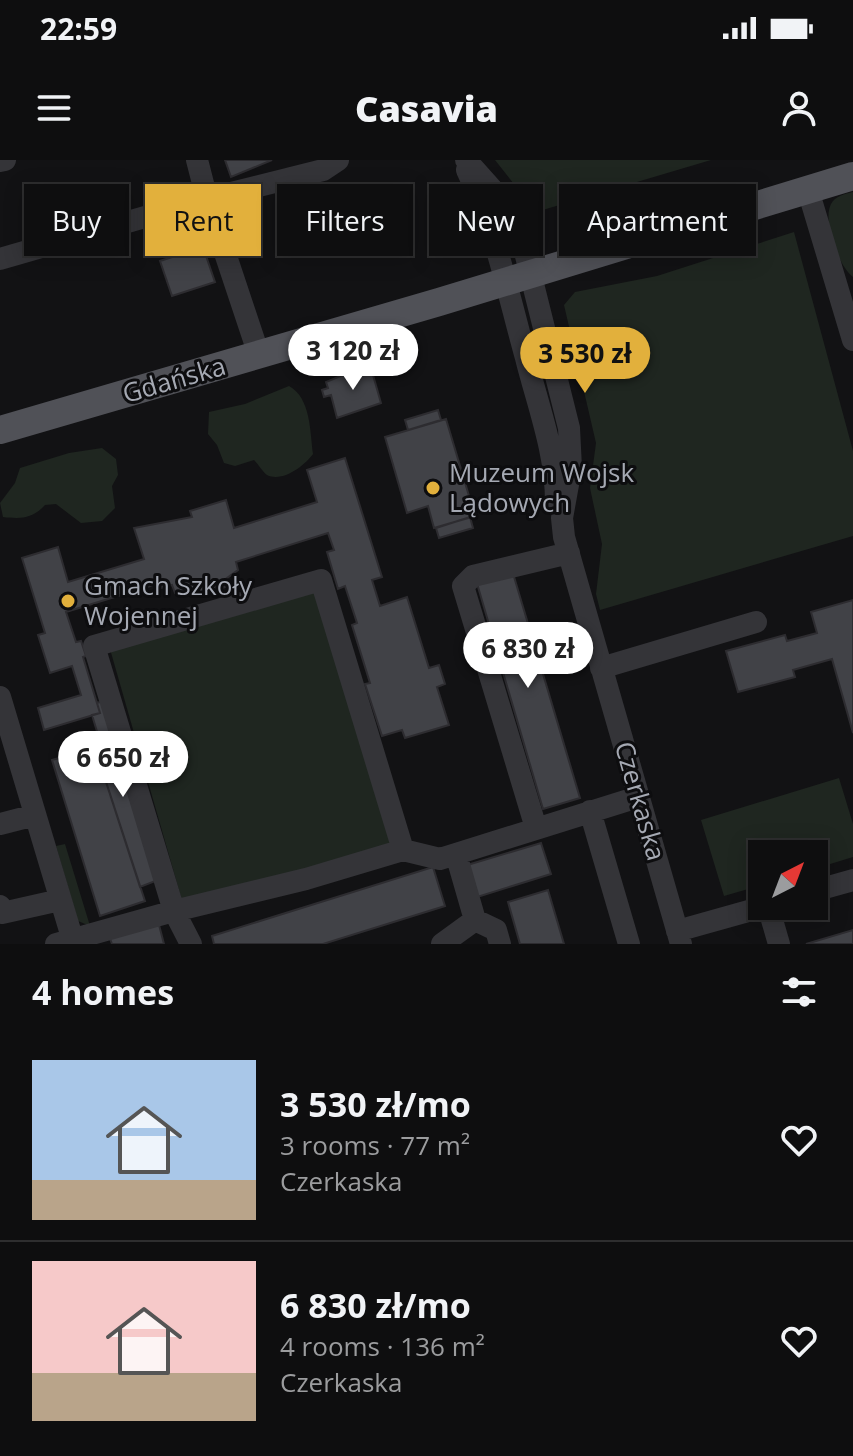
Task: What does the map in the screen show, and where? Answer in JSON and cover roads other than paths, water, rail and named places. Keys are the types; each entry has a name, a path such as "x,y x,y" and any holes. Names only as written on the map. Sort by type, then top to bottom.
{"main road":[{"name":"Gdańska","path":"0,430 853,176"}],"street":[{"path":"197,160 203,184"},
{"path":"261,186 323,170 338,160"},
{"name":"Czerkaska","path":"464,160 518,278 554,459 556,506 562,518 601,668 679,937"},
{"path":"808,190 847,296 853,340"},
{"path":"0,259 145,217"},
{"path":"226,256 259,355"},
{"path":"536,828 463,586 473,576 569,553"},
{"path":"191,944 174,911 94,646 321,580 403,850"},
{"path":"601,668 756,622"},
{"path":"0,697 60,900 67,942 403,850 440,859 638,797"},
{"path":"590,811 629,944"},
{"path":"0,824 35,815"},
{"path":"456,854 475,920 496,930 500,944"},
{"path":"828,887 853,880"},
{"path":"0,906 2,913 60,900"},
{"path":"679,937 748,913"},
{"path":"442,944 475,920"},
{"path":"771,920 779,944"}],"place":[{"name":"Muzeum Wojsk Lądowych","path":"433,488"},
{"name":"Gmach Szkoły Wojennej","path":"68,601"}]}
